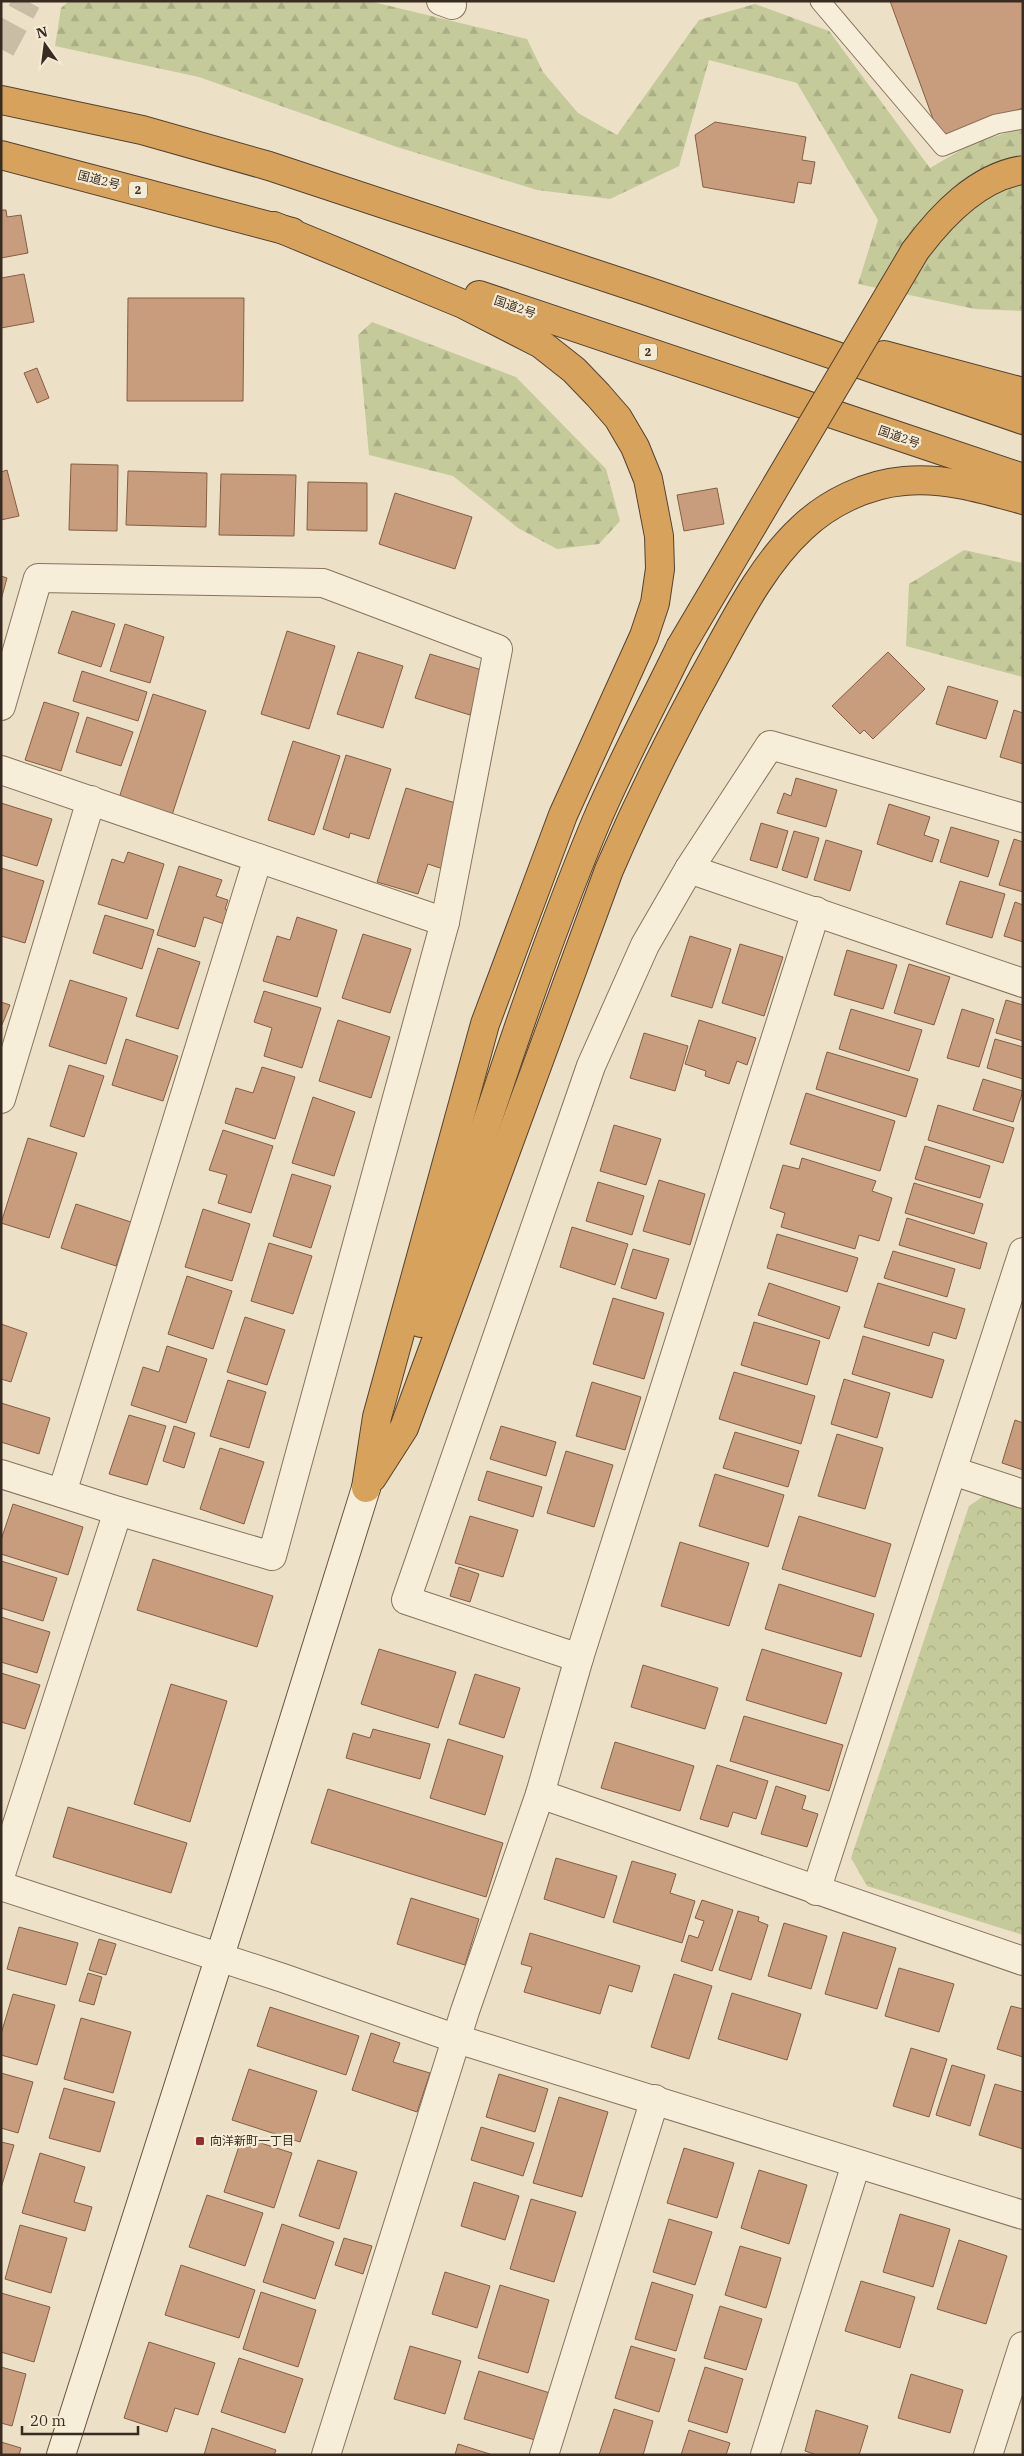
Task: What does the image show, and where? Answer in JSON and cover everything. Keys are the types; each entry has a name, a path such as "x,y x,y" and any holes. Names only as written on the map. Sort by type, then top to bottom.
{"highway":[{"path":"1,100 142,130 269,166 644,290 1023,420"},
{"name":"国道2号","path":"1,155 274,226 1023,478"},
{"path":"366,1488 497,1095 560,914 596,821 680,648 915,251 933,226 956,204 986,184 1023,170"},
{"path":"274,226 463,304 541,344 567,365 608,406 635,447 648,479 658,536 660,568 655,603 644,636 563,815 485,1024 377,1418 366,1488"},
{"path":"644,290 1023,392"},
{"path":"366,1488 404,1428 609,870 642,794 722,642 762,578 781,550 823,510 849,497 876,488 903,481 932,481 964,484 1023,500"}],"street":[{"path":"1,706 5,678 38,578 323,583 498,649 445,922 272,1556 118,1511 1,1474"},
{"path":"579,1658 406,1600 591,1066 645,945 689,869 770,745 1023,818"},
{"path":"1,770 445,922"},
{"path":"1,1098 92,800"},
{"path":"62,1493 258,858"},
{"path":"689,869 1023,983"},
{"path":"326,2455 457,2039 540,1794 579,1658 816,911"},
{"path":"816,1891 1023,1252"},
{"path":"952,1471 1023,1494"},
{"path":"61,2455 220,1957 366,1488"},
{"path":"1,1874 118,1511"},
{"path":"540,1794 1023,1961"},
{"path":"1,1886 220,1957 457,2039 656,2099 856,2164 1023,2215"},
{"path":"544,2455 656,2099"},
{"path":"765,2455 856,2164"},
{"path":"988,2455 1023,2346"}],"lane":[{"path":"820,1 943,146 996,124 1023,119"}],"green space":[{"path":"69,1 369,1 527,39 543,72 578,113 617,135 699,20 755,4 829,31 930,168 973,143 1023,128 1023,311 975,309 858,284 878,220 797,83 709,60 679,166 610,199 537,190 397,147 199,77 55,46 61,8"},
{"path":"372,322 516,377 606,469 620,521 599,544 557,549 518,528 453,476 369,455 358,335"},
{"path":"964,550 1023,563 1023,677 906,646 909,584"},
{"path":"985,1495 1023,1507 1023,1935 867,1886 851,1858 969,1506"}],"building":[{"path":"890,1 1023,1 1023,108 940,138"},
{"path":"715,122 806,137 802,160 815,162 811,184 798,182 794,203 703,187 695,135"},
{"path":"1,210 6,210 7,217 21,215 28,253 1,258"},
{"path":"24,274 34,322 1,328 1,278"},
{"path":"128,298 244,298 243,401 127,401"},
{"path":"37,368 49,398 37,403 24,373"},
{"path":"71,464 118,465 117,531 69,530"},
{"path":"7,470 19,516 1,520 1,472"},
{"path":"128,471 207,473 206,527 126,525"},
{"path":"221,474 296,475 294,536 219,535"},
{"path":"308,482 367,483 367,531 307,530"},
{"path":"717,488 724,524 684,531 677,495"},
{"path":"395,493 472,517 455,569 379,544"},
{"path":"1,576 7,578 1,600"},
{"path":"72,611 115,624 101,667 58,653"},
{"path":"125,624 164,637 150,683 110,671"},
{"path":"287,631 335,646 309,729 261,714"},
{"path":"358,652 403,666 383,728 337,714"},
{"path":"888,652 925,689 873,739 864,730 860,734 832,706"},
{"path":"430,654 485,671 470,715 415,698"},
{"path":"82,671 147,692 138,721 73,701"},
{"path":"948,686 998,701 986,739 936,724"},
{"path":"153,694 206,711 172,815 119,798"},
{"path":"44,702 79,713 61,771 25,760"},
{"path":"1014,710 1023,713 1023,764 1000,757"},
{"path":"87,717 133,732 121,766 76,752"},
{"path":"293,741 340,756 314,835 268,820"},
{"path":"346,755 391,769 369,839 350,833 349,838 323,829"},
{"path":"796,778 837,790 826,827 777,813 784,793 791,796"},
{"path":"406,788 462,805 443,869 428,864 418,894 377,882"},
{"path":"1,803 52,819 37,866 1,855"},
{"path":"889,804 930,817 924,835 939,840 932,862 877,844"},
{"path":"761,823 788,831 777,868 750,860"},
{"path":"951,827 999,841 988,877 940,862"},
{"path":"794,831 819,838 807,878 782,870"},
{"path":"1014,839 1023,842 1023,892 999,885"},
{"path":"826,840 862,851 850,891 814,880"},
{"path":"128,852 164,864 147,919 98,904 112,859 124,863"},
{"path":"179,866 222,880 216,896 228,900 225,909 234,912 230,926 204,917 195,947 157,935"},
{"path":"1,868 44,881 25,943 1,936"},
{"path":"960,881 1005,894 992,938 946,924"},
{"path":"1015,902 1023,905 1023,942 1004,936"},
{"path":"105,915 154,930 142,969 93,953"},
{"path":"297,917 337,930 317,997 263,981 277,936 290,940"},
{"path":"363,934 411,949 390,1013 342,998"},
{"path":"690,936 731,949 712,1008 671,996"},
{"path":"740,944 783,957 764,1016 722,1003"},
{"path":"158,948 200,962 178,1029 136,1016"},
{"path":"847,950 897,965 883,1009 834,995"},
{"path":"909,964 950,977 934,1025 894,1013"},
{"path":"70,980 127,998 106,1064 49,1046"},
{"path":"264,991 321,1008 302,1068 264,1056 272,1028 254,1022"},
{"path":"1006,1000 1023,1005 1023,1041 996,1033"},
{"path":"1,1002 10,1005 2,1025 1,1025"},
{"path":"851,1009 922,1030 909,1071 839,1049"},
{"path":"962,1009 994,1019 979,1067 947,1058"},
{"path":"338,1020 390,1037 371,1098 319,1081"},
{"path":"699,1020 756,1038 747,1065 737,1061 729,1084 705,1076 706,1071 685,1064"},
{"path":"644,1033 688,1046 675,1091 630,1078"},
{"path":"126,1039 178,1056 163,1101 112,1085"},
{"path":"995,1039 1023,1047 1023,1079 987,1068"},
{"path":"827,1052 918,1079 906,1117 816,1089"},
{"path":"69,1065 104,1076 84,1137 50,1126"},
{"path":"262,1067 295,1077 275,1139 225,1123 236,1088 253,1093"},
{"path":"983,1079 1023,1091 1013,1122 973,1110"},
{"path":"806,1093 895,1121 880,1171 790,1144"},
{"path":"313,1097 355,1112 334,1176 292,1163"},
{"path":"938,1105 1014,1128 1003,1163 928,1140"},
{"path":"614,1125 661,1139 646,1185 600,1171"},
{"path":"223,1130 273,1146 251,1213 218,1203 227,1175 209,1170"},
{"path":"28,1138 77,1153 49,1238 1,1223"},
{"path":"925,1146 990,1166 980,1198 915,1179"},
{"path":"802,1158 876,1181 872,1191 892,1198 879,1241 859,1235 855,1249 781,1227 785,1213 770,1208 783,1165 799,1169"},
{"path":"292,1174 331,1186 311,1248 273,1236"},
{"path":"659,1180 705,1194 690,1245 643,1231"},
{"path":"598,1182 644,1196 632,1235 586,1221"},
{"path":"914,1183 983,1204 974,1234 905,1213"},
{"path":"76,1204 131,1222 116,1266 61,1248"},
{"path":"203,1209 250,1224 232,1281 185,1267"},
{"path":"907,1218 987,1243 980,1269 899,1245"},
{"path":"572,1227 628,1244 615,1285 560,1267"},
{"path":"777,1234 858,1258 847,1292 767,1268"},
{"path":"269,1243 312,1256 293,1314 251,1301"},
{"path":"633,1249 669,1259 656,1299 621,1288"},
{"path":"893,1251 955,1269 947,1297 884,1278"},
{"path":"187,1276 232,1291 213,1349 168,1334"},
{"path":"769,1283 840,1307 829,1339 758,1315"},
{"path":"878,1283 965,1309 956,1339 933,1332 929,1346 864,1327"},
{"path":"613,1298 664,1313 644,1379 593,1364"},
{"path":"245,1317 285,1330 267,1385 227,1372"},
{"path":"754,1322 820,1341 807,1385 741,1365"},
{"path":"1,1324 27,1333 11,1382 1,1379"},
{"path":"863,1336 944,1360 932,1398 852,1374"},
{"path":"167,1346 207,1359 186,1423 131,1405 143,1367 159,1372"},
{"path":"734,1372 815,1396 801,1444 719,1419"},
{"path":"844,1379 890,1393 877,1438 831,1424"},
{"path":"228,1380 266,1392 249,1448 210,1436"},
{"path":"592,1382 641,1397 625,1450 576,1436"},
{"path":"1,1403 50,1418 39,1454 1,1442"},
{"path":"129,1415 166,1426 147,1485 109,1474"},
{"path":"1015,1420 1023,1423 1023,1470 1002,1463"},
{"path":"174,1426 195,1433 184,1468 163,1461"},
{"path":"501,1426 556,1442 546,1476 490,1459"},
{"path":"735,1432 799,1451 788,1487 723,1468"},
{"path":"837,1434 883,1448 865,1509 818,1496"},
{"path":"220,1448 264,1462 244,1524 200,1509"},
{"path":"566,1451 613,1465 594,1527 547,1513"},
{"path":"487,1471 542,1487 533,1517 478,1500"},
{"path":"715,1474 784,1495 768,1547 699,1526"},
{"path":"13,1504 83,1527 68,1575 1,1554 1,1540"},
{"path":"470,1516 518,1530 503,1577 455,1563"},
{"path":"799,1516 891,1544 875,1597 782,1569"},
{"path":"680,1542 749,1563 729,1626 661,1606"},
{"path":"153,1559 273,1596 257,1647 137,1610"},
{"path":"1,1561 57,1578 43,1621 1,1608"},
{"path":"459,1567 479,1574 470,1602 450,1596"},
{"path":"779,1584 874,1614 861,1657 765,1629"},
{"path":"1,1617 50,1632 37,1673 1,1662"},
{"path":"379,1649 456,1672 438,1728 361,1704"},
{"path":"762,1649 842,1673 826,1724 746,1700"},
{"path":"643,1665 718,1688 705,1729 631,1707"},
{"path":"1,1673 40,1685 25,1729 1,1722"},
{"path":"475,1674 520,1688 504,1738 459,1724"},
{"path":"171,1684 227,1701 190,1822 134,1804"},
{"path":"744,1716 843,1745 829,1791 730,1761"},
{"path":"373,1729 430,1744 420,1779 346,1758 353,1733 370,1738"},
{"path":"448,1739 503,1756 485,1815 430,1798"},
{"path":"615,1742 694,1766 680,1811 601,1788"},
{"path":"717,1765 768,1781 756,1819 733,1812 728,1827 700,1819"},
{"path":"776,1786 806,1796 802,1809 818,1814 807,1847 761,1834"},
{"path":"328,1789 503,1843 486,1897 311,1843"},
{"path":"68,1807 187,1843 171,1893 53,1857"},
{"path":"556,1858 617,1876 604,1918 544,1899"},
{"path":"632,1861 676,1874 670,1893 695,1901 682,1943 613,1922"},
{"path":"411,1898 479,1919 465,1965 397,1944"},
{"path":"702,1900 733,1910 712,1971 681,1961 689,1935 698,1938 704,1921 695,1918"},
{"path":"738,1911 759,1917 758,1921 768,1925 751,1980 719,1970"},
{"path":"784,1923 827,1936 811,1989 768,1976"},
{"path":"19,1927 78,1943 66,1985 7,1969"},
{"path":"843,1932 896,1948 877,2009 825,1994"},
{"path":"530,1933 640,1966 632,1992 609,1985 600,2014 524,1992 532,1967 521,1964"},
{"path":"99,1939 116,1944 106,1975 89,1970"},
{"path":"899,1968 954,1984 939,2032 885,2016"},
{"path":"88,1973 102,1977 94,2005 79,2001"},
{"path":"674,1974 712,1986 689,2059 651,2047"},
{"path":"732,1993 801,2014 787,2060 718,2039"},
{"path":"13,1994 55,2005 37,2065 1,2055 1,2034"},
{"path":"1011,2006 1023,2009 1023,2057 997,2049"},
{"path":"270,2007 359,2036 346,2075 257,2046"},
{"path":"81,2018 131,2032 113,2093 64,2079"},
{"path":"371,2033 400,2043 393,2062 430,2073 417,2112 352,2090"},
{"path":"911,2048 947,2059 929,2117 893,2106"},
{"path":"952,2065 985,2075 970,2126 936,2115"},
{"path":"249,2069 317,2091 300,2142 232,2120"},
{"path":"1,2073 33,2082 18,2133 1,2128"},
{"path":"499,2074 548,2089 535,2132 486,2117"},
{"path":"995,2084 1023,2092 1023,2149 979,2135"},
{"path":"64,2088 115,2102 100,2152 49,2138"},
{"path":"559,2097 608,2112 582,2197 533,2183"},
{"path":"481,2127 534,2143 523,2176 471,2160"},
{"path":"242,2137 292,2153 274,2208 224,2192"},
{"path":"1,2142 14,2145 1,2188"},
{"path":"684,2148 734,2163 717,2218 667,2203"},
{"path":"40,2153 85,2167 74,2202 92,2207 85,2231 22,2213"},
{"path":"318,2160 357,2172 339,2229 299,2216"},
{"path":"759,2170 807,2185 789,2244 741,2228"},
{"path":"474,2182 519,2196 505,2240 461,2226"},
{"path":"207,2195 263,2213 245,2266 189,2247"},
{"path":"531,2199 576,2212 554,2282 510,2269"},
{"path":"900,2214 950,2229 933,2287 883,2272"},
{"path":"669,2219 712,2232 695,2285 653,2272"},
{"path":"282,2224 334,2242 315,2299 263,2282"},
{"path":"20,2225 67,2238 51,2293 5,2279"},
{"path":"344,2238 372,2246 363,2274 335,2265"},
{"path":"959,2240 1007,2256 986,2324 937,2309"},
{"path":"740,2246 781,2258 766,2308 725,2295"},
{"path":"181,2265 255,2290 239,2338 165,2315"},
{"path":"445,2272 490,2286 477,2328 432,2314"},
{"path":"861,2281 915,2297 900,2348 845,2331"},
{"path":"652,2282 693,2295 676,2351 635,2339"},
{"path":"500,2285 549,2300 528,2373 478,2358"},
{"path":"261,2292 316,2310 298,2367 243,2349"},
{"path":"1,2293 50,2307 34,2362 1,2352"},
{"path":"720,2306 762,2319 746,2370 704,2358"},
{"path":"149,2342 215,2363 198,2415 175,2408 167,2432 124,2418"},
{"path":"410,2346 461,2361 445,2414 394,2399"},
{"path":"631,2346 675,2359 659,2412 615,2398"},
{"path":"239,2358 303,2379 285,2433 221,2412"},
{"path":"1,2367 26,2374 12,2426 1,2423"},
{"path":"705,2367 743,2379 727,2433 688,2421"},
{"path":"479,2371 550,2393 535,2440 464,2419"},
{"path":"911,2374 963,2390 950,2433 898,2418"},
{"path":"614,2409 653,2421 643,2455 599,2455"},
{"path":"816,2410 868,2426 859,2455 817,2455 805,2451"},
{"path":"212,2428 276,2450 274,2455 204,2455"},
{"path":"689,2430 730,2443 726,2455 681,2455"},
{"path":"1,2442 21,2448 19,2455 1,2455"},
{"path":"458,2444 493,2455 455,2455"}],"tunnel":[{"path":"1,49 27,1"}],"place":[{"name":"向洋新町一丁目","path":"200,2141"}]}
